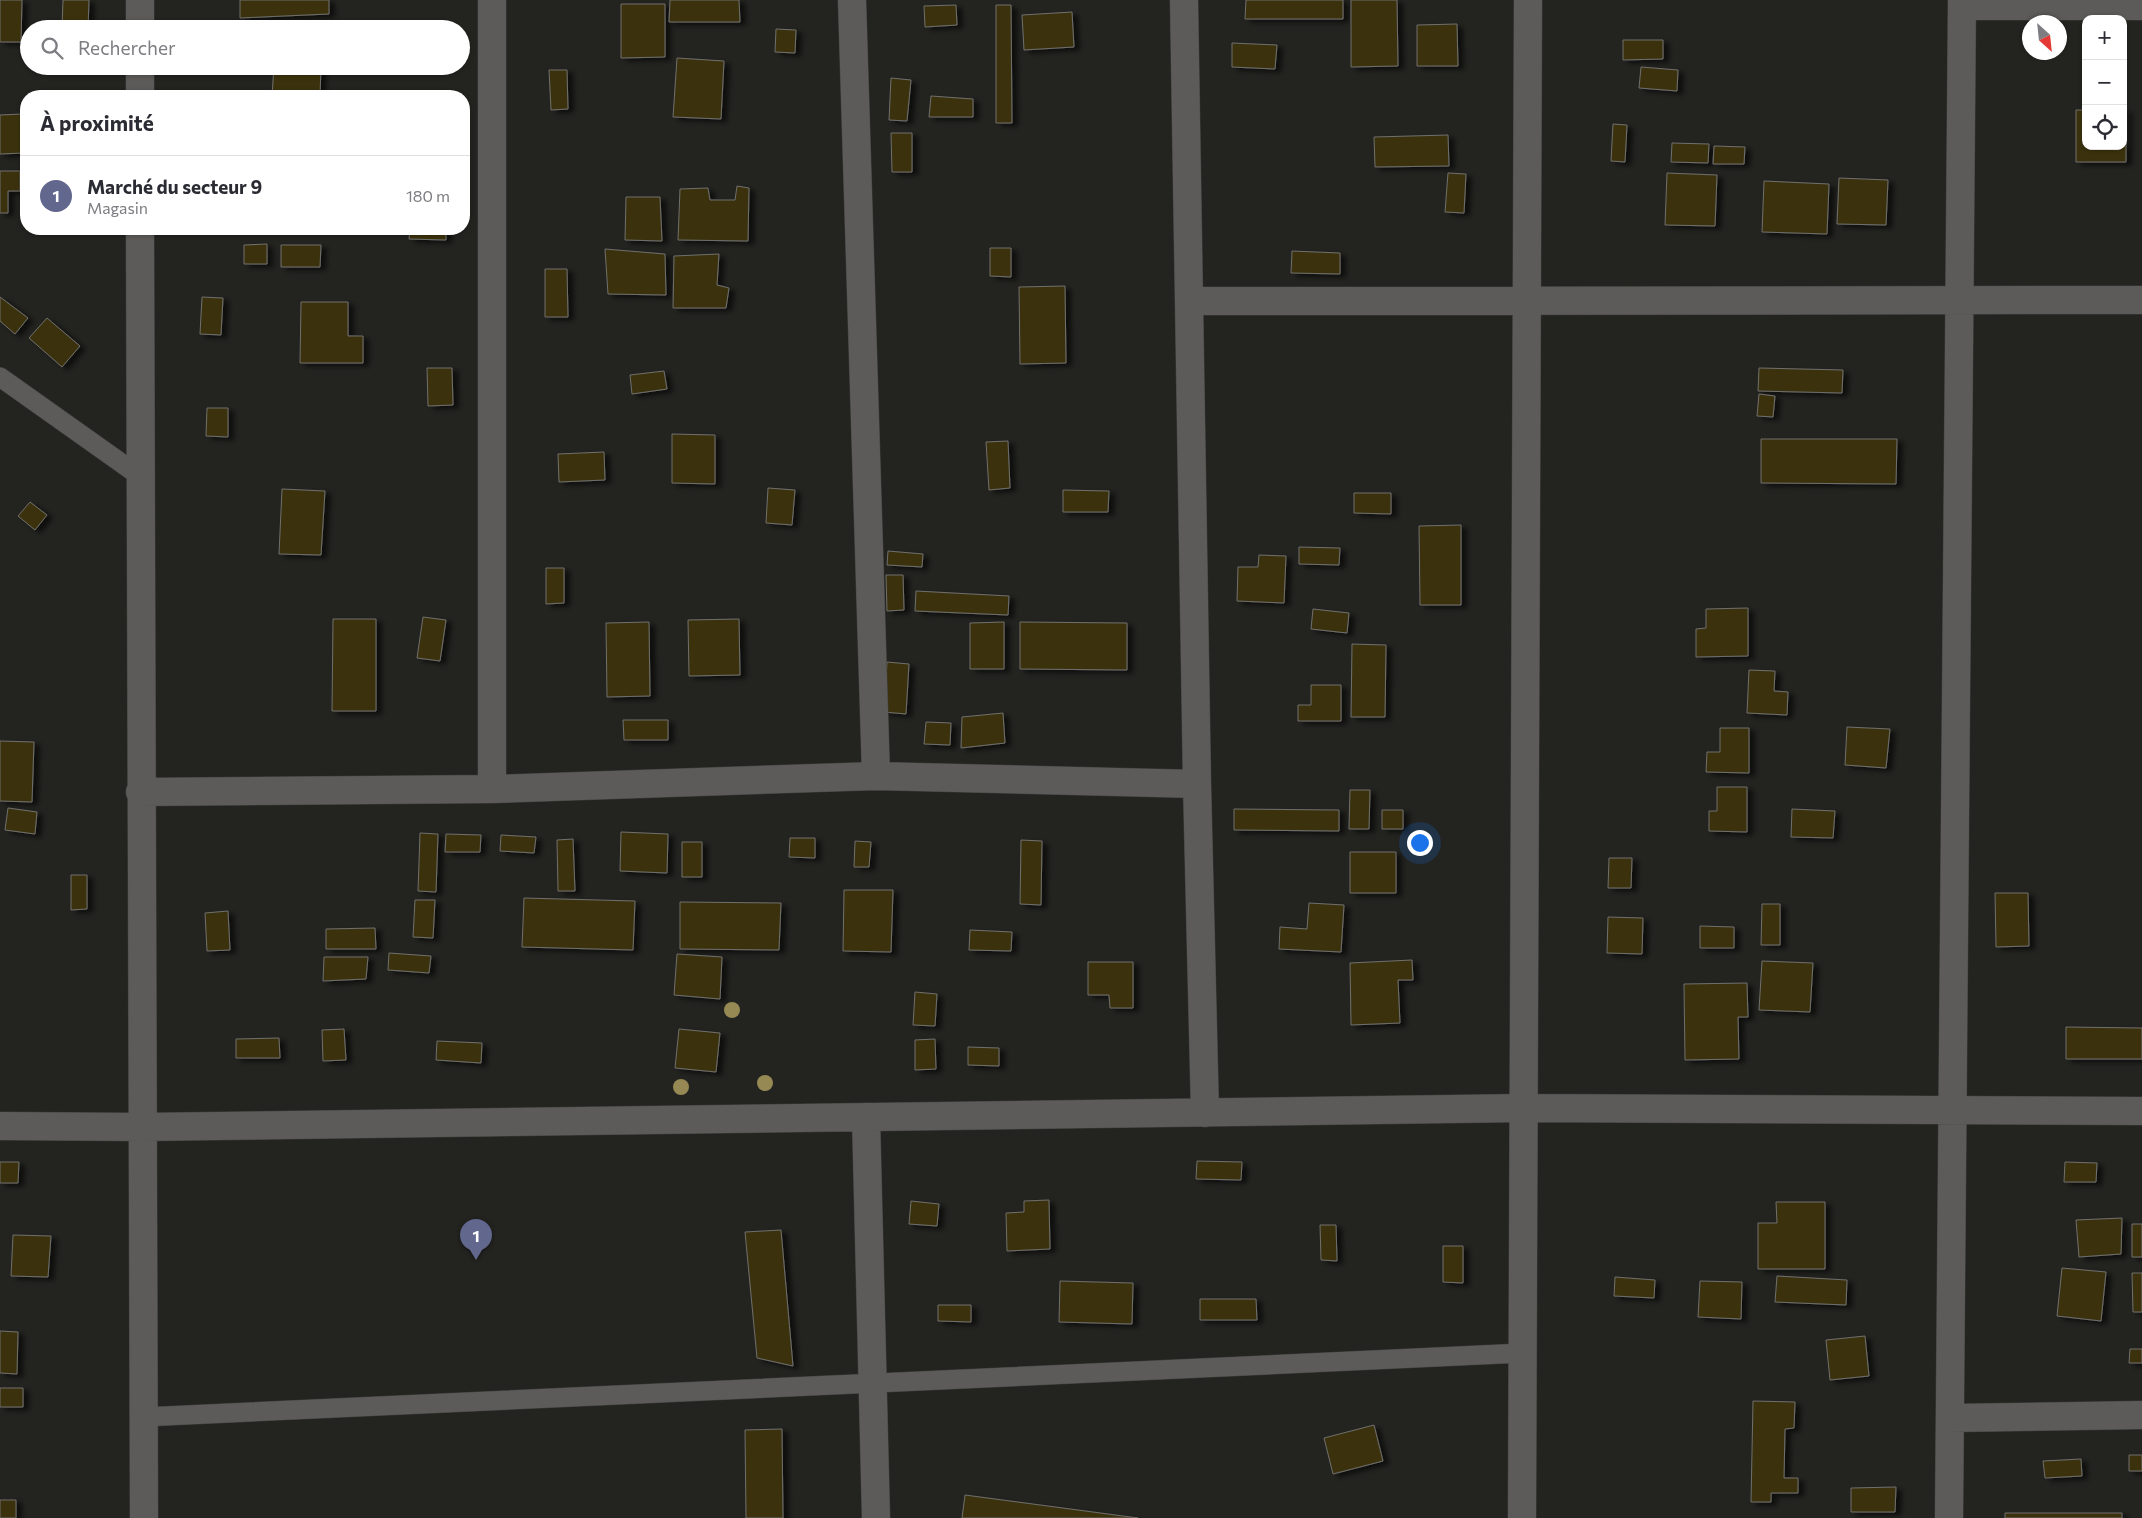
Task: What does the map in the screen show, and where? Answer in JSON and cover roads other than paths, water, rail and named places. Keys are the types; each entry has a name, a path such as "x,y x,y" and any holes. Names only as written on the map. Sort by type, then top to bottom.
{"street":[{"path":"140,0 140,20"},
{"path":"492,0 492,789"},
{"path":"852,0 876,776"},
{"path":"1184,0 1197,784 1205,1113"},
{"path":"1522,1518 1528,0"},
{"path":"1949,1518 1962,3 2142,6"},
{"path":"140,75 140,90"},
{"path":"140,235 140,792 144,1518"},
{"path":"1189,301 2142,300"},
{"path":"140,792 492,789 876,776 1197,784"},
{"path":"0,1126 142,1127 1524,1108 2142,1111"},
{"path":"866,1117 876,1518"},
{"path":"1950,1418 2142,1415"}],"lane":[{"path":"0,378 141,477"},
{"path":"144,1417 1523,1353"}],"place":[{"name":"Marché du secteur 9","path":"476,1260"}]}
